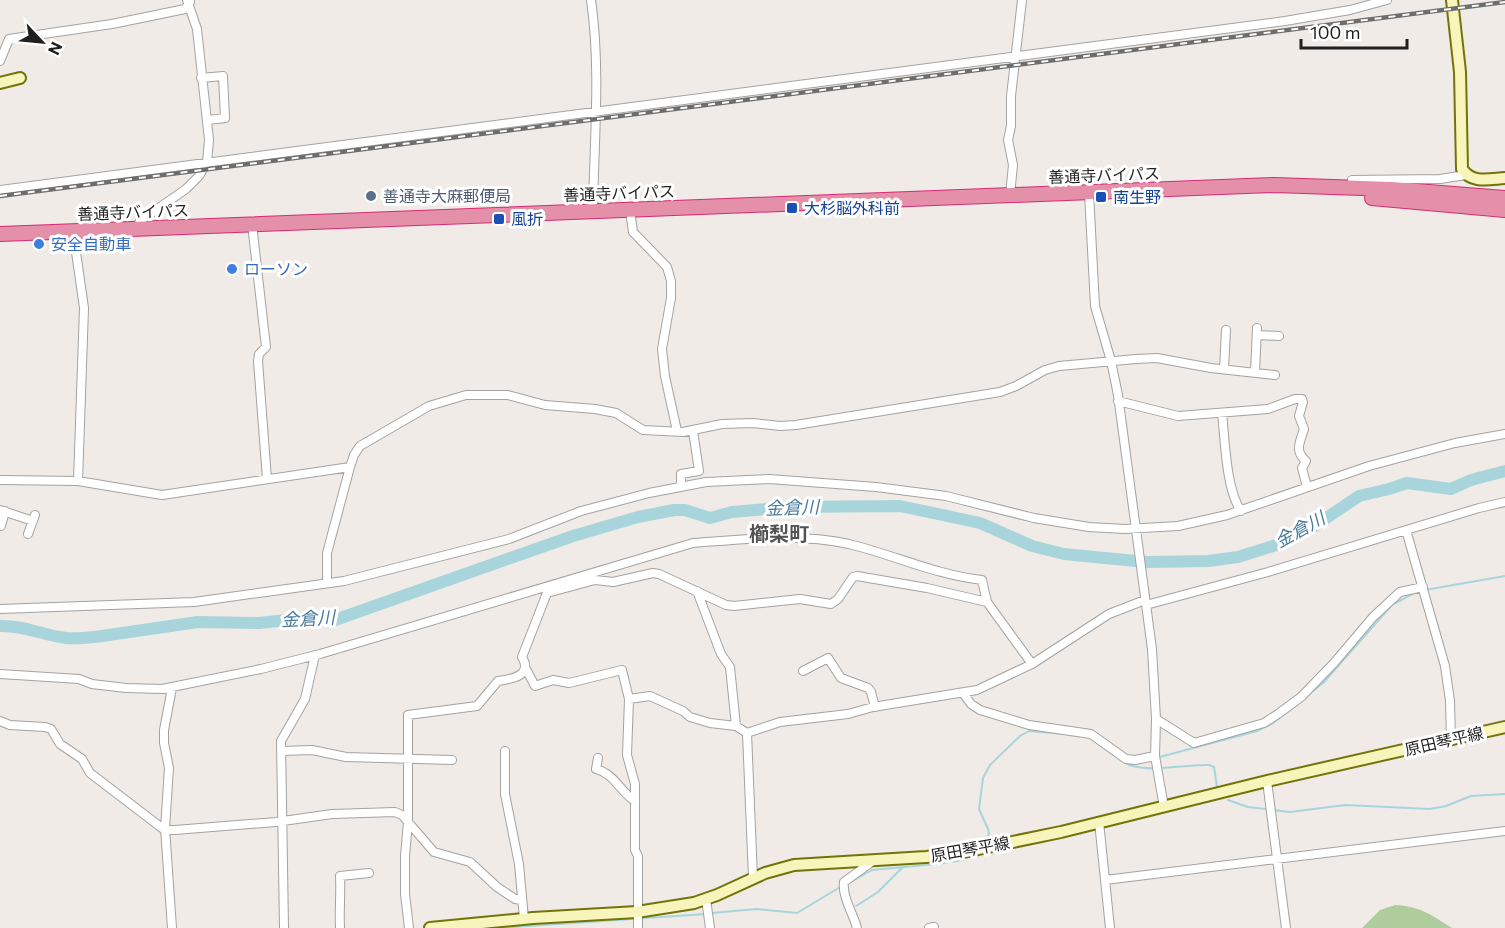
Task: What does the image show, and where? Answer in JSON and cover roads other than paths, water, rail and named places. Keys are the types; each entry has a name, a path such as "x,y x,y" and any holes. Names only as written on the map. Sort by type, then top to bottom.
{"highway":[{"name":"善通寺バイパス","path":"0,234 1274,185 1369,188 1505,198"},
{"name":"善通寺バイパス","path":"1239,186 1505,210"}],"main road":[{"path":"1452,0 1460,79 1461,166 1466,176 1478,180 1505,178"},
{"path":"0,83 20,78"},
{"name":"原田琴平線","path":"430,928 496,925 524,919 638,920 706,899 765,873 794,865 958,854 1505,727"}],"street":[{"path":"591,0 596,68 592,211"},
{"path":"1010,195 1013,165 1008,140 1022,0"},
{"path":"0,190 1323,16 1387,0"},
{"path":"0,61 9,39 112,24 185,9 189,2"},
{"path":"136,229 140,221 195,180 207,162 208,120 196,28 189,2"},
{"path":"201,78 223,76 225,118 208,120"},
{"path":"1352,180 1440,179 1466,176"},
{"path":"1089,193 1095,306 1111,361 1118,401 1152,649 1156,762 1164,807"},
{"path":"630,210 633,232 667,267 671,281 671,298 662,349 665,376 677,431"},
{"path":"252,224 266,347 259,354 258,361 267,479"},
{"path":"73,231 84,308 78,481"},
{"path":"1224,369 1226,330"},
{"path":"1255,372 1257,331 1279,336"},
{"path":"327,582 327,553 350,467 360,446 429,406 466,395 508,395 545,405 595,408 616,413 643,430 693,431 722,424 796,425 1000,392 1045,370 1059,366 1157,358 1275,375"},
{"path":"1118,401 1178,416 1268,409 1295,399 1302,399 1299,416 1304,429 1298,446 1299,453 1306,461 1302,468 1307,487"},
{"path":"1221,413 1232,490 1241,511"},
{"path":"681,486 681,474 699,471 693,431"},
{"path":"0,609 194,602 344,581 509,539 580,511 706,482 769,479 876,487 946,496 1043,520 1089,527 1178,526 1241,511 1386,461 1455,443 1505,434"},
{"path":"0,480 78,481 162,495 350,467"},
{"path":"747,733 780,722 848,714 875,707 976,690 1032,664 1109,614 1268,572 1505,502"},
{"path":"1,526 3,511 34,518 28,534"},
{"path":"1406,530 1445,666 1450,701 1451,740"},
{"path":"638,920 635,784 627,755 629,699 622,670 569,683 553,680 535,686 522,657 547,594 693,543 795,538 850,544 951,575 982,580 987,602 1032,664"},
{"path":"0,674 79,679 92,684 126,688 172,688 315,655 594,577 613,582 653,573 659,574 726,605 734,606 800,599 831,604 853,577 857,576 927,588 987,602"},
{"path":"1156,719 1194,743 1264,723 1301,697 1334,663 1373,616 1400,592 1424,590"},
{"path":"697,591 721,654 730,667 736,726"},
{"path":"284,928 281,751 283,735 305,699 315,655"},
{"path":"803,671 828,657 841,678 868,688 875,707"},
{"path":"409,928 405,894 408,715 477,706 498,681 512,680 523,674 526,669"},
{"path":"172,688 164,730 169,768 165,828 172,928"},
{"path":"963,693 970,704 980,710 1029,725 1091,734 1126,759 1156,762"},
{"path":"629,699 650,696 683,711 690,717 736,726 747,733"},
{"path":"0,722 51,729 60,744 82,759 90,773 151,821 165,828 175,830 282,821 332,814 394,812 402,815 434,852 470,862 506,893 515,899 522,900"},
{"path":"747,733 753,878"},
{"path":"281,751 312,750 346,757 452,760"},
{"path":"505,751 505,794 519,864 524,919"},
{"path":"598,758 596,769 608,773 628,797 635,801"},
{"path":"1267,781 1287,928"},
{"path":"1099,822 1110,928"},
{"path":"1105,880 1505,831"},
{"path":"857,928 843,886 873,861"},
{"path":"340,928 338,898 341,892 340,876 369,873"},
{"path":"706,899 710,928"}],"waterway":[{"name":"金倉川","path":"0,626 17,627 58,637 76,638 198,622 259,623 306,618 335,620 573,536 638,517 674,510 685,510 710,518 732,512 789,507 900,506 980,523 1032,546 1064,554 1146,562 1208,561 1238,557 1279,544 1313,527 1359,496 1407,483 1451,489 1471,480 1505,471"},
{"path":"1425,590 1505,576"},
{"path":"1156,758 1257,731 1273,723 1323,683 1392,605 1416,592"},
{"path":"985,840 989,834 979,809 983,778 990,765 1020,736 1029,731 1068,734"},
{"path":"1120,759 1129,765 1136,763"},
{"path":"1129,765 1149,768 1209,765 1214,767 1217,787"},
{"path":"1228,800 1248,807 1290,812 1345,805 1430,809 1446,806 1471,796 1505,794"},
{"path":"847,884 872,870 963,860"},
{"path":"856,906 878,892 902,868"},
{"path":"711,913 757,909 797,913 842,886"},
{"path":"499,928 706,914"}],"railway":[{"path":"0,196 1505,2"}],"place":[{"name":"善通寺大麻郵便局","path":"371,196"},
{"name":"南生野","path":"1101,197"},
{"name":"大杉脳外科前","path":"792,208"},
{"name":"風折","path":"499,219"},
{"name":"安全自動車","path":"39,244"},
{"name":"ローソン","path":"232,269"}],"district":[{"name":"櫛梨町","path":"779,534"}]}
